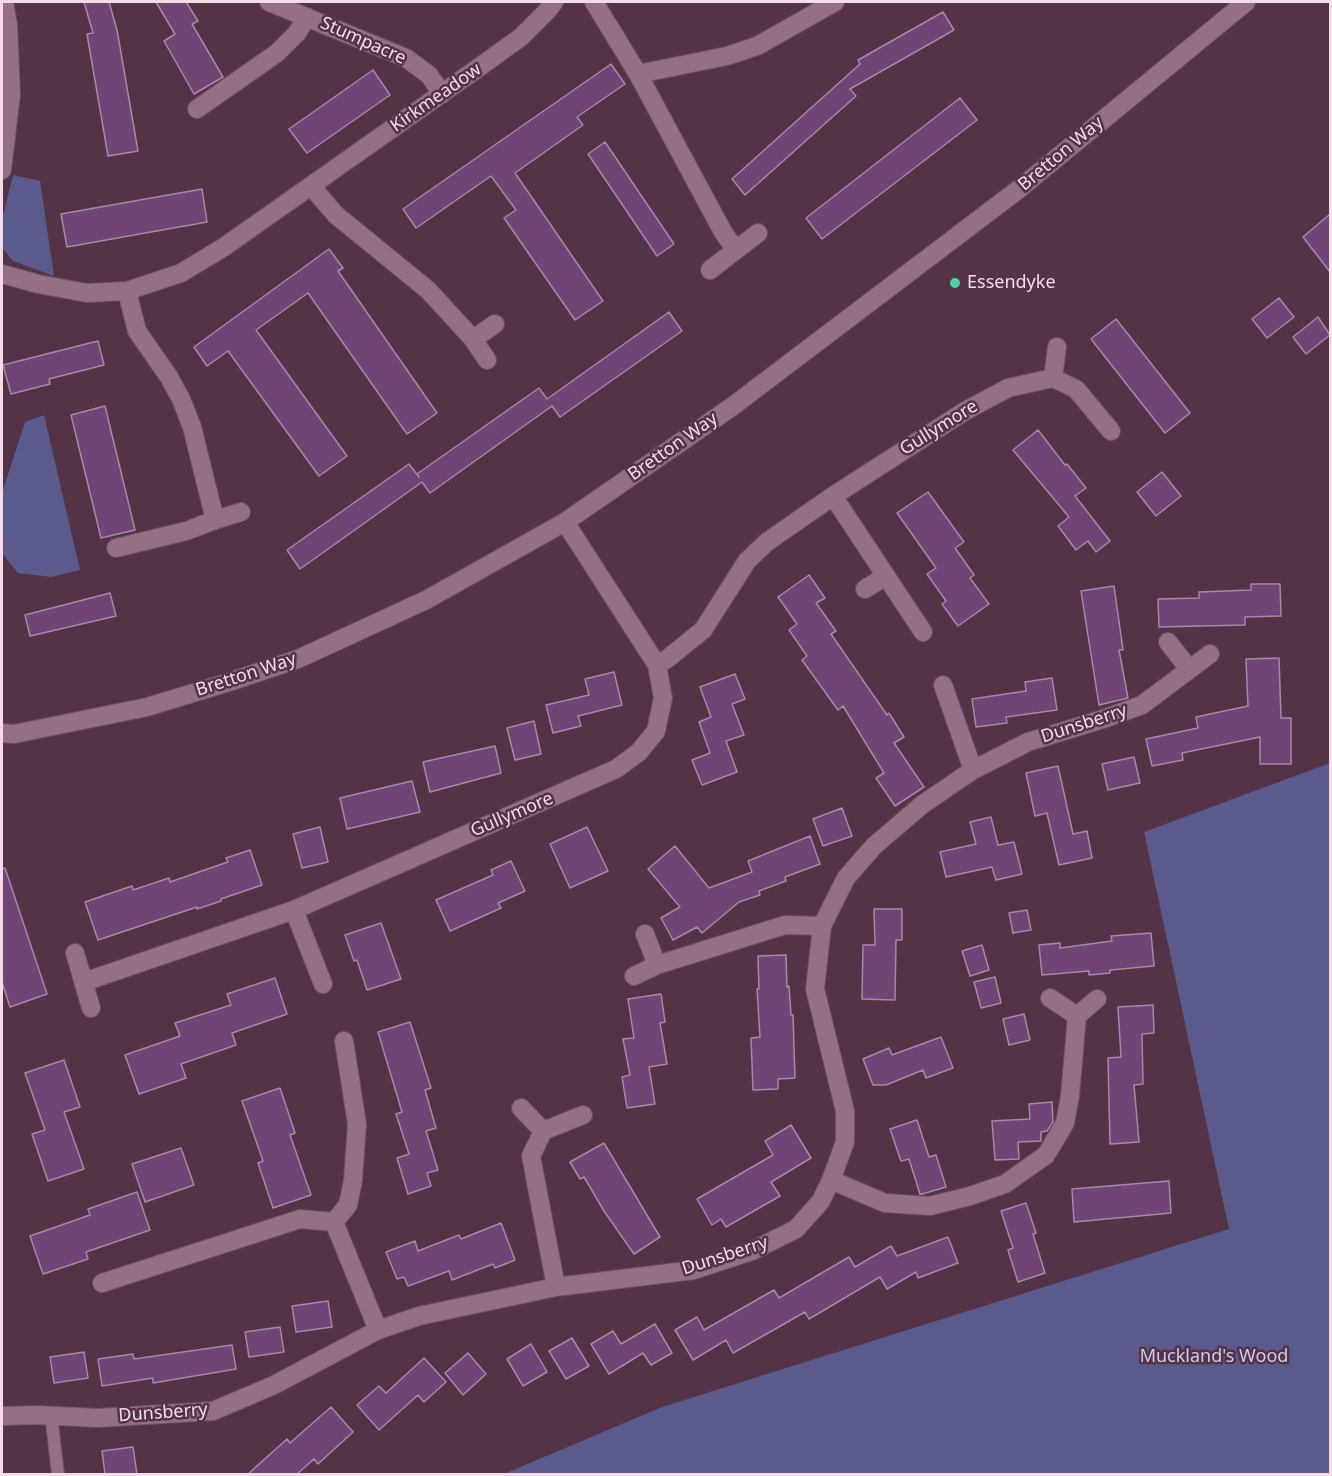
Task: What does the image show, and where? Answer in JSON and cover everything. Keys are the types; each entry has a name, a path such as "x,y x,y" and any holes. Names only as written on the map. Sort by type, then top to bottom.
{"street":[{"path":"2,170 11,101 4,2"},
{"name":"Stumpacre","path":"269,2 406,58 429,75 442,94"},
{"name":"Kirkmeadow","path":"2,274 38,284 87,293 127,291 181,273 224,247 521,37 554,2"},
{"path":"594,2 638,74 723,232 735,249"},
{"path":"638,74 727,56 757,46 836,2"},
{"name":"Bretton Way","path":"6,736 147,707 298,659 426,600 565,522 733,406 1019,189 1246,2"},
{"name":"Stumpacre","path":"197,110 277,52 297,33 307,17"},
{"path":"311,186 336,215 428,290 473,339 487,360"},
{"path":"710,270 758,233"},
{"path":"127,291 138,331 170,377 192,427 215,520"},
{"path":"473,339 495,324"},
{"path":"1058,347 1053,378 1076,389 1111,430"},
{"name":"Gullymore","path":"657,664 667,659 703,630 747,561 767,542 964,411 1008,388 1053,378"},
{"path":"833,496 923,632"},
{"path":"116,548 186,531 241,512"},
{"name":"Gullymore","path":"84,982 294,910 616,769 639,752 656,731 663,699 657,664 565,522"},
{"path":"865,589 886,576"},
{"path":"1168,642 1189,669"},
{"name":"Dunsberry","path":"2,1416 51,1415 98,1418 213,1411 274,1385 378,1330 420,1316 556,1287 694,1270 752,1251 796,1229 821,1202 845,1142 845,1111 815,989 822,926 846,878 874,846 923,804 973,770 1028,742 1103,720 1142,705 1210,654"},
{"path":"943,685 973,770"},
{"path":"294,910 323,984"},
{"path":"634,976 657,965 785,925 822,926"},
{"path":"645,934 657,965"},
{"path":"75,953 91,1008"},
{"path":"1050,998 1077,1016"},
{"path":"831,1180 885,1203 930,1206 1005,1184 1046,1155 1065,1123 1070,1096 1077,1016 1097,999"},
{"path":"334,1222 348,1206 353,1180 357,1124 344,1041"},
{"path":"521,1108 543,1131"},
{"path":"556,1287 531,1156 543,1131 583,1115"},
{"path":"102,1283 300,1219 334,1222"},
{"path":"334,1222 378,1330"}],"lane":[{"path":"51,1415 58,1474"}],"green space":[{"path":"13,175 40,181 54,276 13,261 2,248 2,220"},
{"path":"44,415 80,570 51,577 18,573 2,553 2,493 25,422"},
{"name":"Muckland's Wood","path":"1330,763 1330,1474 504,1474 662,1407 1229,1229 1144,832"}],"building":[{"path":"84,2 109,2 117,30 138,151 108,156 87,34 93,33"},
{"path":"156,2 186,2 198,21 192,24 223,77 194,94 164,41 175,34"},
{"path":"943,12 954,30 850,89 856,96 745,195 732,179 860,64 858,60"},
{"path":"611,64 625,84 577,117 583,125 515,173 603,301 575,320 504,218 516,210 491,176 416,228 403,209"},
{"path":"373,70 390,95 307,153 289,129"},
{"path":"960,98 977,120 822,239 806,218"},
{"path":"605,142 674,244 657,256 588,154"},
{"path":"202,189 207,222 67,247 61,214"},
{"path":"1330,214 1330,272 1303,237"},
{"path":"329,249 343,268 338,271 437,413 407,434 308,293 256,330 347,456 319,476 228,351 207,366 194,347"},
{"path":"1279,298 1294,317 1267,338 1252,319"},
{"path":"669,312 682,331 560,417 552,406 430,493 422,482 300,569 287,550 409,464 419,477 417,474 539,388 547,399"},
{"path":"1318,317 1330,335 1306,354 1293,337"},
{"path":"1116,319 1190,413 1165,433 1091,339"},
{"path":"98,341 104,365 49,379 50,384 11,394 3,365"},
{"path":"105,406 135,530 101,538 71,415"},
{"path":"1038,430 1086,488 1075,496 1110,541 1096,552 1088,541 1076,550 1058,526 1069,517 1013,450"},
{"path":"1162,472 1181,496 1156,516 1137,492"},
{"path":"928,492 964,542 955,548 974,575 970,578 989,604 958,626 942,604 946,601 927,574 936,568 897,513"},
{"path":"809,575 825,598 816,603 836,631 831,634 904,737 894,743 924,787 895,806 876,778 884,773 843,706 838,710 802,660 807,656 789,630 797,624 778,597"},
{"path":"1251,584 1280,584 1281,616 1245,617 1245,625 1159,627 1158,599 1199,598 1199,592 1251,590"},
{"path":"1114,586 1123,650 1119,650 1128,698 1099,705 1081,591"},
{"path":"110,593 116,616 30,636 25,615"},
{"path":"1279,658 1281,718 1291,718 1291,764 1260,764 1260,737 1182,753 1183,760 1152,766 1146,739 1198,728 1196,717 1248,706 1246,659"},
{"path":"614,672 622,705 578,716 581,726 553,733 546,705 589,695 585,679"},
{"path":"735,674 745,699 732,704 744,735 726,741 737,772 702,785 692,760 710,753 699,722 711,717 700,687"},
{"path":"1052,678 1057,710 1006,717 1007,723 976,727 972,699 1026,691 1025,682"},
{"path":"534,721 541,754 515,760 507,728"},
{"path":"495,746 501,773 430,792 423,762"},
{"path":"1134,757 1140,783 1108,790 1102,764"},
{"path":"1058,766 1073,834 1087,831 1092,858 1059,865 1047,813 1035,816 1026,773"},
{"path":"412,781 420,812 347,829 340,798"},
{"path":"842,808 852,836 823,846 813,819"},
{"path":"991,817 998,845 1014,842 1022,874 996,880 992,867 946,877 940,852 976,844 970,822"},
{"path":"320,827 328,862 302,868 293,834"},
{"path":"587,827 608,871 570,888 550,844"},
{"path":"810,836 820,864 785,877 786,881 759,891 760,895 739,902 702,933 697,927 673,940 661,918 680,907 648,869 675,846 709,888 752,872 748,861"},
{"path":"250,850 262,885 221,899 221,901 98,940 85,902 132,886 133,890 169,878 170,882 228,862 226,858"},
{"path":"511,861 525,891 498,903 501,908 450,931 436,900 493,875 491,870"},
{"path":"5,868 47,994 10,1007 2,982 2,869"},
{"path":"874,909 902,909 902,940 896,940 895,1000 862,999 863,945 875,945"},
{"path":"1027,910 1031,930 1013,933 1009,913"},
{"path":"381,923 401,979 367,990 357,960 354,961 345,935"},
{"path":"1151,933 1154,966 1110,970 1110,973 1089,975 1089,971 1042,975 1039,945 1060,943 1060,948 1112,941 1111,936"},
{"path":"982,945 989,970 970,976 962,951"},
{"path":"786,955 787,987 789,986 791,1015 793,1015 795,1078 778,1079 778,1089 753,1090 751,1038 760,1037 757,989 759,989 758,956"},
{"path":"995,977 1001,1003 981,1008 974,982"},
{"path":"275,978 287,1014 232,1033 236,1045 181,1064 186,1078 139,1094 125,1055 180,1036 175,1023 231,1005 227,994"},
{"path":"661,994 665,1022 660,1023 667,1064 649,1067 655,1104 627,1108 622,1077 630,1075 623,1039 634,1038 628,999"},
{"path":"1153,1005 1154,1033 1142,1034 1143,1084 1134,1085 1139,1142 1110,1144 1108,1058 1121,1057 1118,1007"},
{"path":"1024,1014 1030,1040 1009,1045 1003,1019"},
{"path":"410,1022 431,1088 425,1090 436,1128 426,1131 438,1170 427,1173 431,1186 408,1194 397,1158 409,1154 396,1114 402,1112 378,1032"},
{"path":"941,1037 953,1068 926,1078 923,1070 886,1085 873,1085 863,1059 889,1048 892,1055"},
{"path":"64,1060 80,1107 64,1112 84,1169 48,1181 32,1134 45,1130 25,1073"},
{"path":"280,1088 295,1133 290,1135 311,1195 273,1208 258,1163 263,1161 242,1101"},
{"path":"1052,1102 1053,1122 1047,1131 1041,1132 1041,1141 1018,1142 1019,1159 995,1160 992,1121 1030,1119 1029,1104"},
{"path":"917,1120 929,1157 936,1155 946,1187 922,1194 920,1194 909,1159 901,1161 890,1129"},
{"path":"791,1125 811,1158 771,1182 780,1196 726,1227 721,1219 712,1225 697,1199 773,1155 765,1141"},
{"path":"604,1143 660,1237 634,1254 584,1177 580,1179 570,1162"},
{"path":"181,1148 194,1185 145,1202 132,1164"},
{"path":"1169,1181 1171,1213 1074,1222 1072,1189"},
{"path":"137,1192 150,1230 86,1252 88,1259 43,1274 30,1236 90,1215 88,1209"},
{"path":"1026,1203 1045,1273 1018,1282 1008,1250 1013,1248 1001,1211"},
{"path":"501,1223 515,1260 495,1268 493,1264 452,1280 449,1271 408,1286 404,1277 397,1279 386,1252 415,1241 418,1251 459,1235 461,1239"},
{"path":"948,1237 958,1263 918,1278 916,1272 887,1289 880,1277 809,1319 805,1312 733,1353 726,1340 693,1360 675,1330 697,1317 704,1330 774,1290 779,1298 849,1257 855,1267 891,1246 897,1256"},
{"path":"328,1301 332,1327 296,1332 292,1306"},
{"path":"655,1324 672,1353 651,1365 643,1353 609,1374 591,1344 613,1331 621,1344"},
{"path":"280,1327 284,1352 249,1357 245,1332"},
{"path":"572,1338 589,1366 566,1379 549,1351"},
{"path":"531,1344 547,1372 523,1386 507,1359"},
{"path":"232,1345 236,1369 153,1383 153,1378 102,1386 98,1359 133,1354 134,1359"},
{"path":"84,1352 88,1378 54,1383 50,1357"},
{"path":"468,1353 486,1374 463,1395 445,1373"},
{"path":"424,1358 446,1382 424,1402 418,1395 379,1430 357,1405 379,1386 386,1393"},
{"path":"331,1407 353,1432 318,1464 314,1459 297,1474 248,1474 287,1439 290,1443"},
{"path":"133,1447 137,1474 105,1474 102,1451"}],"place":[{"name":"Essendyke","path":"955,283"}]}
